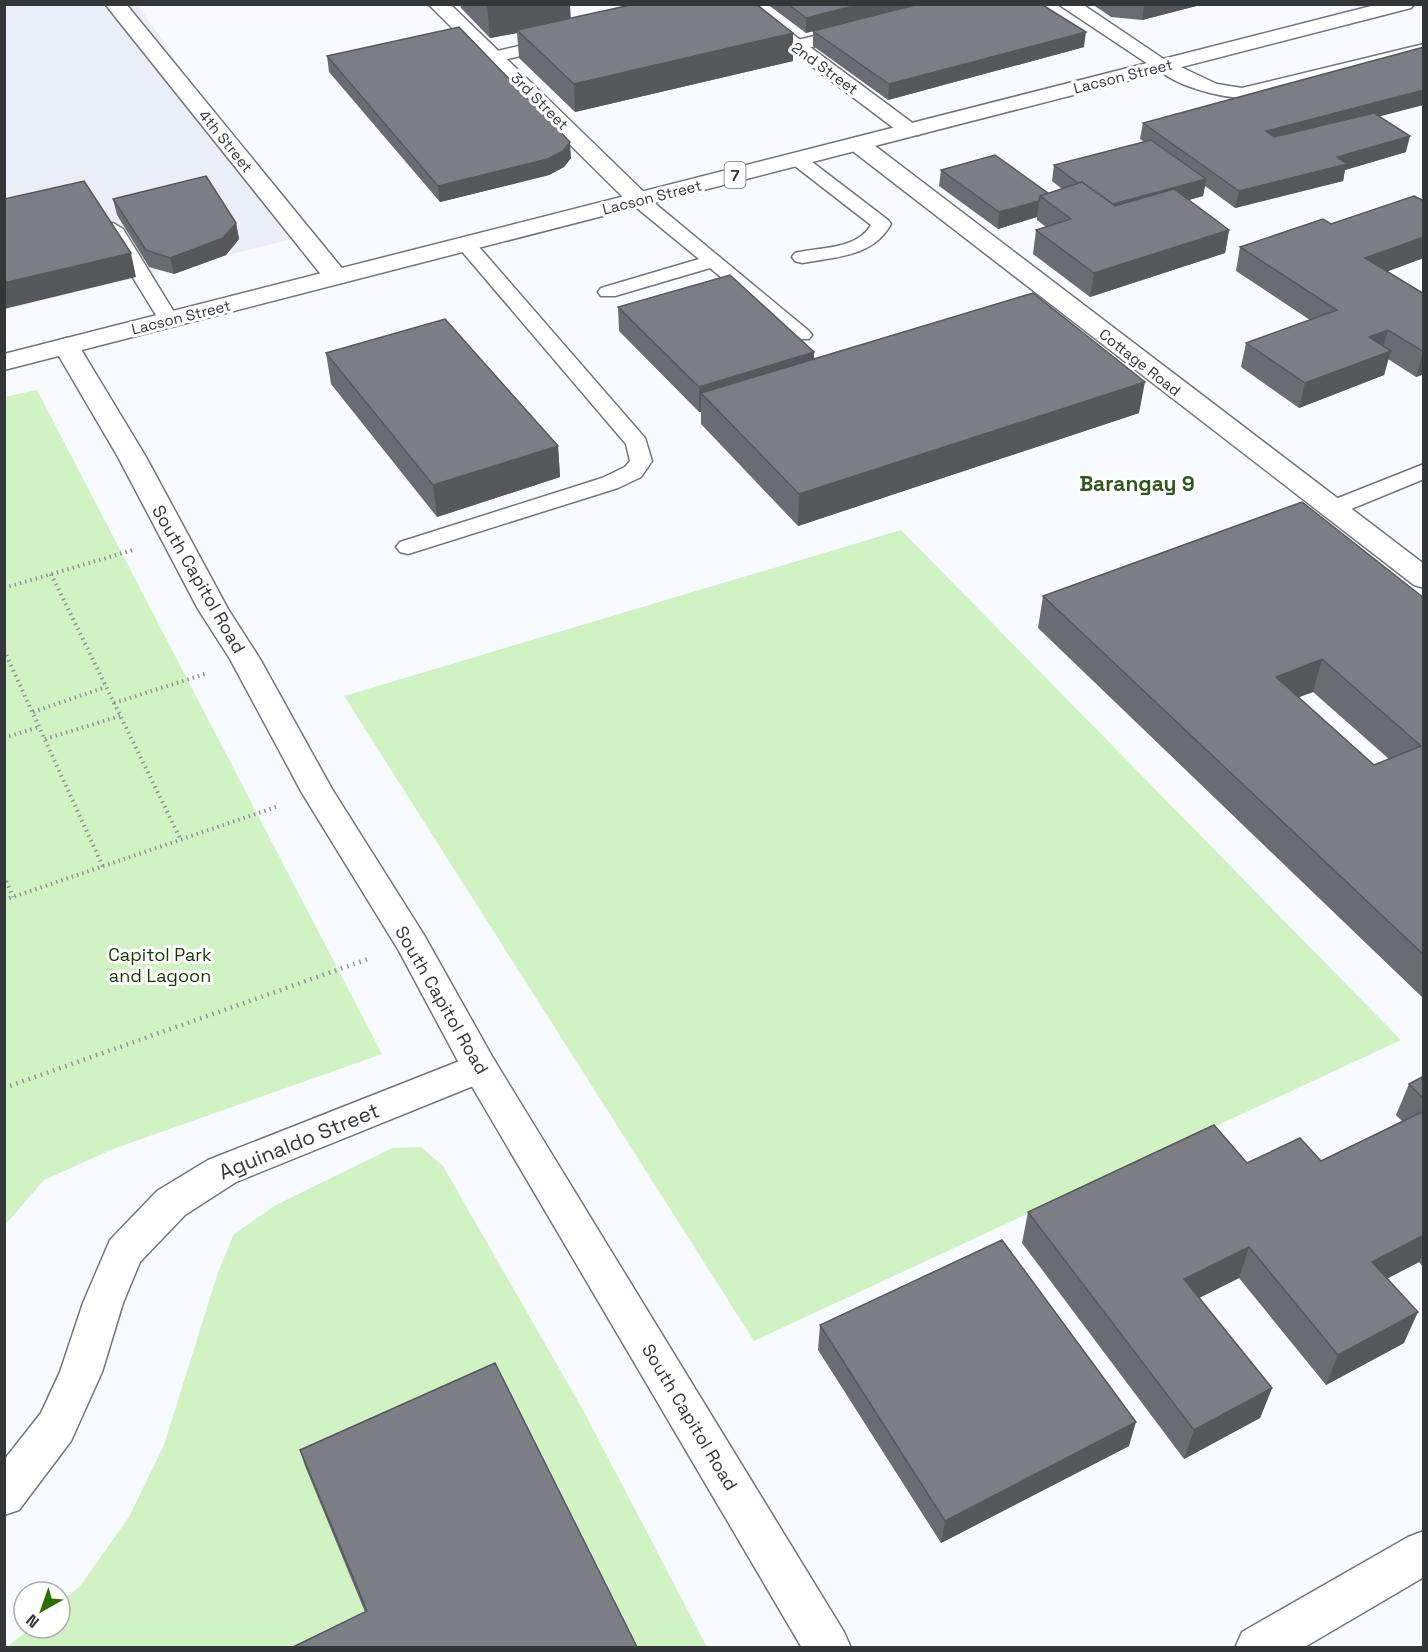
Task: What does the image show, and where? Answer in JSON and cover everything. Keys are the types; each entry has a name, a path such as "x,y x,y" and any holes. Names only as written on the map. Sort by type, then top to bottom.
{"street":[{"name":"4th Street","path":"115,4 336,277"},
{"name":"3rd Street","path":"438,4 495,57 639,200"},
{"name":"2nd Street","path":"739,4 911,130"},
{"path":"1068,4 1164,66"},
{"name":"Lacson Street","path":"4,362 1404,4"},
{"name":"Cottage Road","path":"858,144 1424,579"},
{"name":"South Capitol Road","path":"66,346 132,457 213,609 245,659 318,793 412,944 480,1068 828,1647"},
{"name":"Aguinaldo Street","path":"4,1495 56,1427 81,1372 103,1303 124,1252 171,1203 222,1171 480,1068"},
{"path":"1258,1647 1424,1552"}],"lane":[{"path":"795,46 864,29"},
{"path":"495,57 571,39"},
{"path":"1164,66 1208,88 1224,93 1242,93 1424,49"},
{"path":"797,159 881,224 878,234 865,243 802,257"},
{"path":"639,200 802,335"},
{"path":"100,209 169,320"},
{"path":"408,547 610,483 633,472 640,461 637,443 466,244"},
{"path":"608,292 714,261"},
{"path":"1331,509 1424,471"}],"path":[{"path":"4,588 174,538"},
{"path":"51,574 181,840"},
{"path":"4,650 103,867"},
{"path":"114,703 245,659"},
{"path":"33,712 106,687"},
{"path":"45,739 120,716"},
{"path":"4,738 39,726"},
{"path":"4,900 318,793"},
{"path":"4,876 13,897"},
{"path":"4,1088 412,944"}],"shaded area":[{"path":"4,5 138,5 297,238 5,310"}],"green space":[{"name":"Capitol Park and Lagoon","path":"37,390 382,1054 113,1149 44,1180 5,1225 4,397"},
{"path":"901,530 1401,1040 754,1341 344,696"},
{"path":"421,1147 443,1166 583,1410 707,1647 631,1647 371,1626 329,1647 5,1648 15,1640 72,1640 72,1593 80,1586 129,1517 164,1445 218,1272 234,1234 276,1205 392,1148"}],"building":[{"path":"635,4 756,4 793,33 574,84 517,30"},
{"path":"788,4 861,4 806,18"},
{"path":"919,4 1041,4 1086,32 889,84 813,31"},
{"path":"459,27 570,142 563,151 548,159 438,186 327,56"},
{"path":"1424,47 1424,90 1266,131 1274,137 1374,113 1410,136 1337,157 1347,164 1239,191 1143,123"},
{"path":"1151,140 1206,179 1113,204 1054,165"},
{"path":"995,155 1048,193 1040,196 1039,201 999,212 941,170"},
{"path":"206,176 236,223 223,238 170,258 146,250 113,199"},
{"path":"84,181 131,253 4,283 4,199"},
{"path":"1082,182 1115,206 1174,189 1229,230 1094,273 1036,230 1071,219 1040,196"},
{"path":"1414,196 1424,201 1424,237 1365,258 1424,294 1424,352 1388,330 1369,337 1391,351 1305,383 1246,343 1337,310 1240,247 1323,219 1331,224"},
{"path":"730,275 814,352 699,387 618,307"},
{"path":"1033,293 1145,382 799,494 701,393"},
{"path":"445,319 558,446 433,485 326,353"},
{"path":"1302,502 1424,598 1424,955 1043,596","holes":["1322,659 1421,746 1374,765 1276,677"]},
{"path":"1424,1076 1424,1099 1409,1084"},
{"path":"1424,1111 1424,1235 1372,1262 1418,1312 1338,1355 1249,1247 1184,1279 1272,1388 1194,1430 1028,1212 1214,1125 1247,1163 1300,1138 1321,1161"},
{"path":"1002,1240 1136,1422 945,1521 820,1325"},
{"path":"495,1363 637,1647 293,1647 367,1611 300,1450"}],"district":[{"name":"Barangay 9","path":"1137,483"}]}
